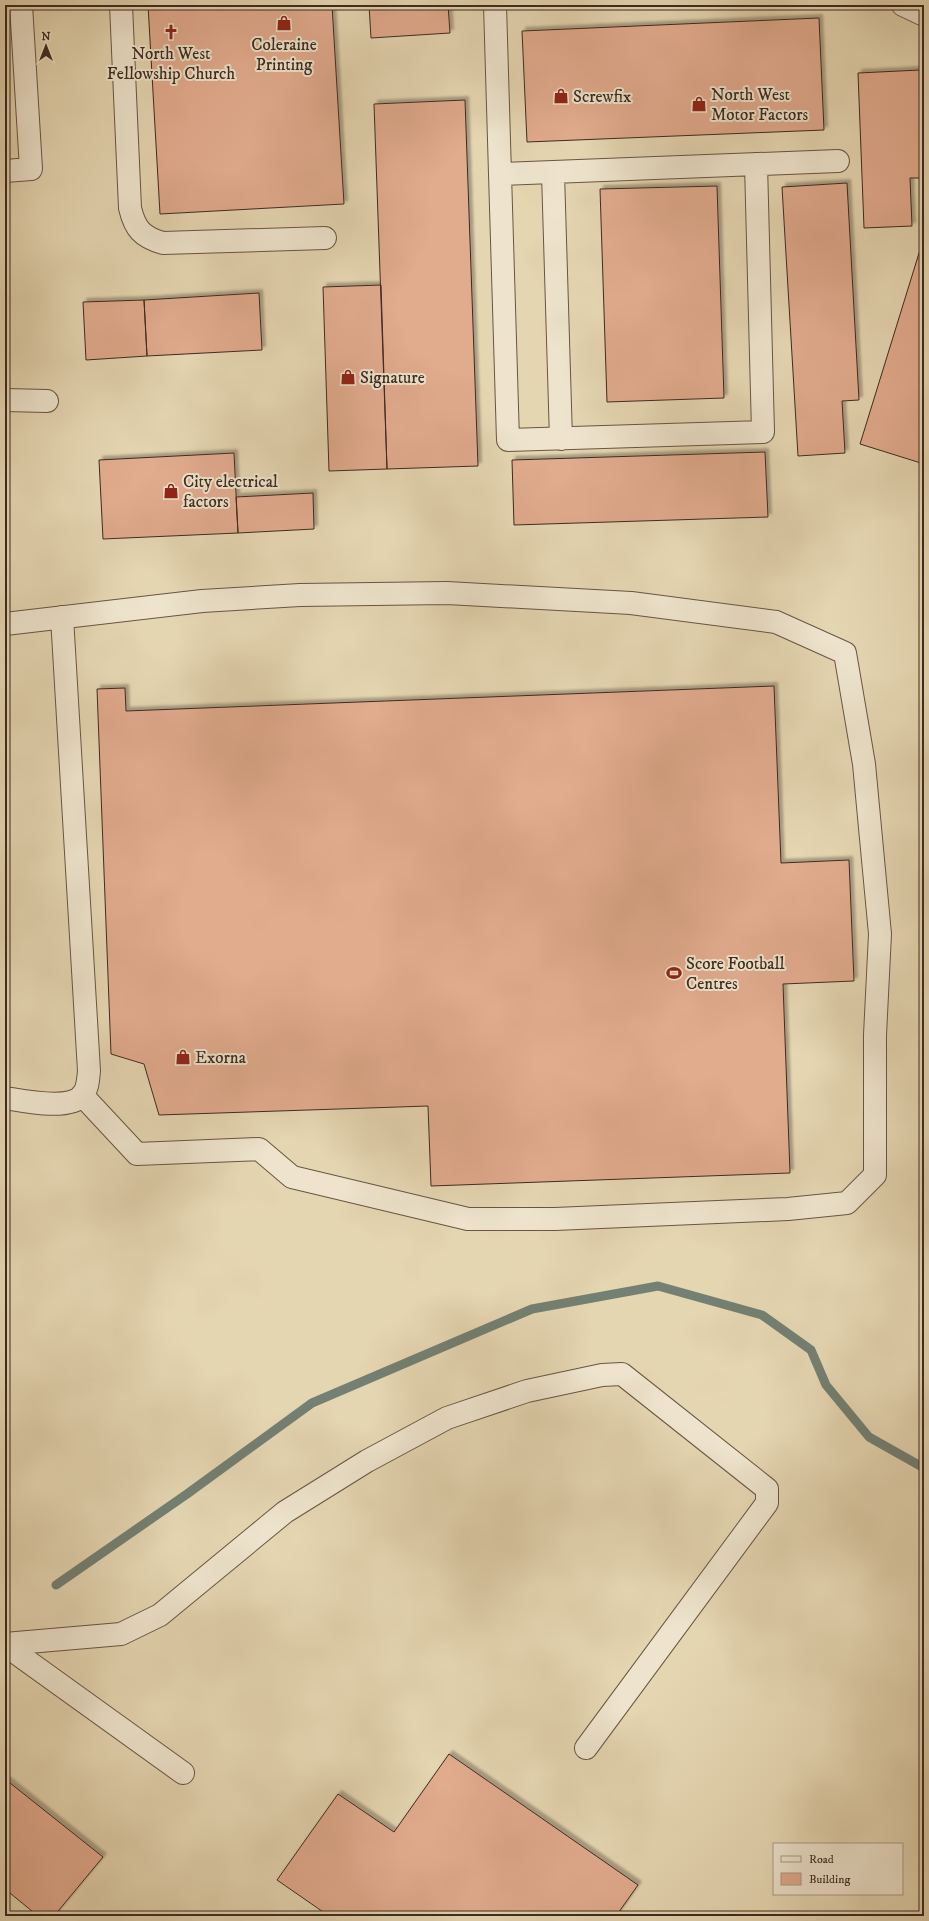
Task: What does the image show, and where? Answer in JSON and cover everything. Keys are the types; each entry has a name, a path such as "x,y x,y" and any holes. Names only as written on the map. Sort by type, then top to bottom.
{"lane":[{"path":"5,171 31,169 21,5"},
{"path":"121,5 130,208 132,219 142,234 150,239 163,243 325,238"},
{"path":"495,5 508,440 763,432 756,164"},
{"path":"903,5 924,15"},
{"path":"500,174 838,161"},
{"path":"553,173 561,439"},
{"path":"5,400 47,401"},
{"path":"5,624 202,601 293,595 447,593 631,602 776,622 845,653 864,764 880,934 875,1035 875,1175 847,1203 788,1209 555,1219 468,1219 292,1178 259,1149 138,1154 82,1095"},
{"path":"5,1098 30,1102 59,1104 73,1102 82,1095 88,1086 89,1071 62,617"},
{"path":"5,1644 121,1634 160,1615 285,1512 367,1461 447,1418 527,1391 602,1375 622,1374 767,1489 767,1503 586,1748"},
{"path":"5,1644 183,1773"}],"building":[{"path":"148,5 332,5 344,204 160,214"},
{"path":"369,5 448,5 450,33 371,38"},
{"path":"819,18 824,130 527,142 522,31"},
{"path":"920,70 924,178 910,178 912,226 864,228 858,73"},
{"path":"465,100 478,466 387,469 374,104"},
{"path":"847,183 859,400 842,401 845,453 798,456 782,187"},
{"path":"717,186 724,398 607,402 600,189"},
{"path":"924,237 924,464 860,444"},
{"path":"381,285 387,469 329,471 323,287"},
{"path":"259,293 262,350 147,356 144,300"},
{"path":"144,300 147,356 86,360 83,302"},
{"path":"765,452 768,517 514,525 512,460"},
{"path":"234,453 238,533 103,539 99,460"},
{"path":"313,493 314,529 238,533 236,497"},
{"path":"774,686 781,863 849,860 854,981 783,984 790,1173 431,1186 428,1106 159,1115 144,1064 111,1054 97,689 125,688 126,711"},
{"path":"449,1754 638,1885 616,1916 329,1916 277,1880 338,1794 394,1832"},
{"path":"5,1779 103,1857 54,1916 38,1916 5,1889"}],"waterway":[{"path":"56,1585 187,1494 312,1403 532,1309 658,1286 762,1315 811,1350 826,1385 869,1437 924,1468"}],"place":[{"name":"Coleraine Printing","path":"284,23"},
{"name":"North West Fellowship Church","path":"171,32"},
{"name":"Screwfix","path":"561,96"},
{"name":"North West Motor Factors","path":"699,104"},
{"name":"Signature","path":"348,377"},
{"name":"City electrical factors","path":"171,491"},
{"name":"Score Football Centres","path":"674,973"},
{"name":"Exorna","path":"183,1057"}]}
